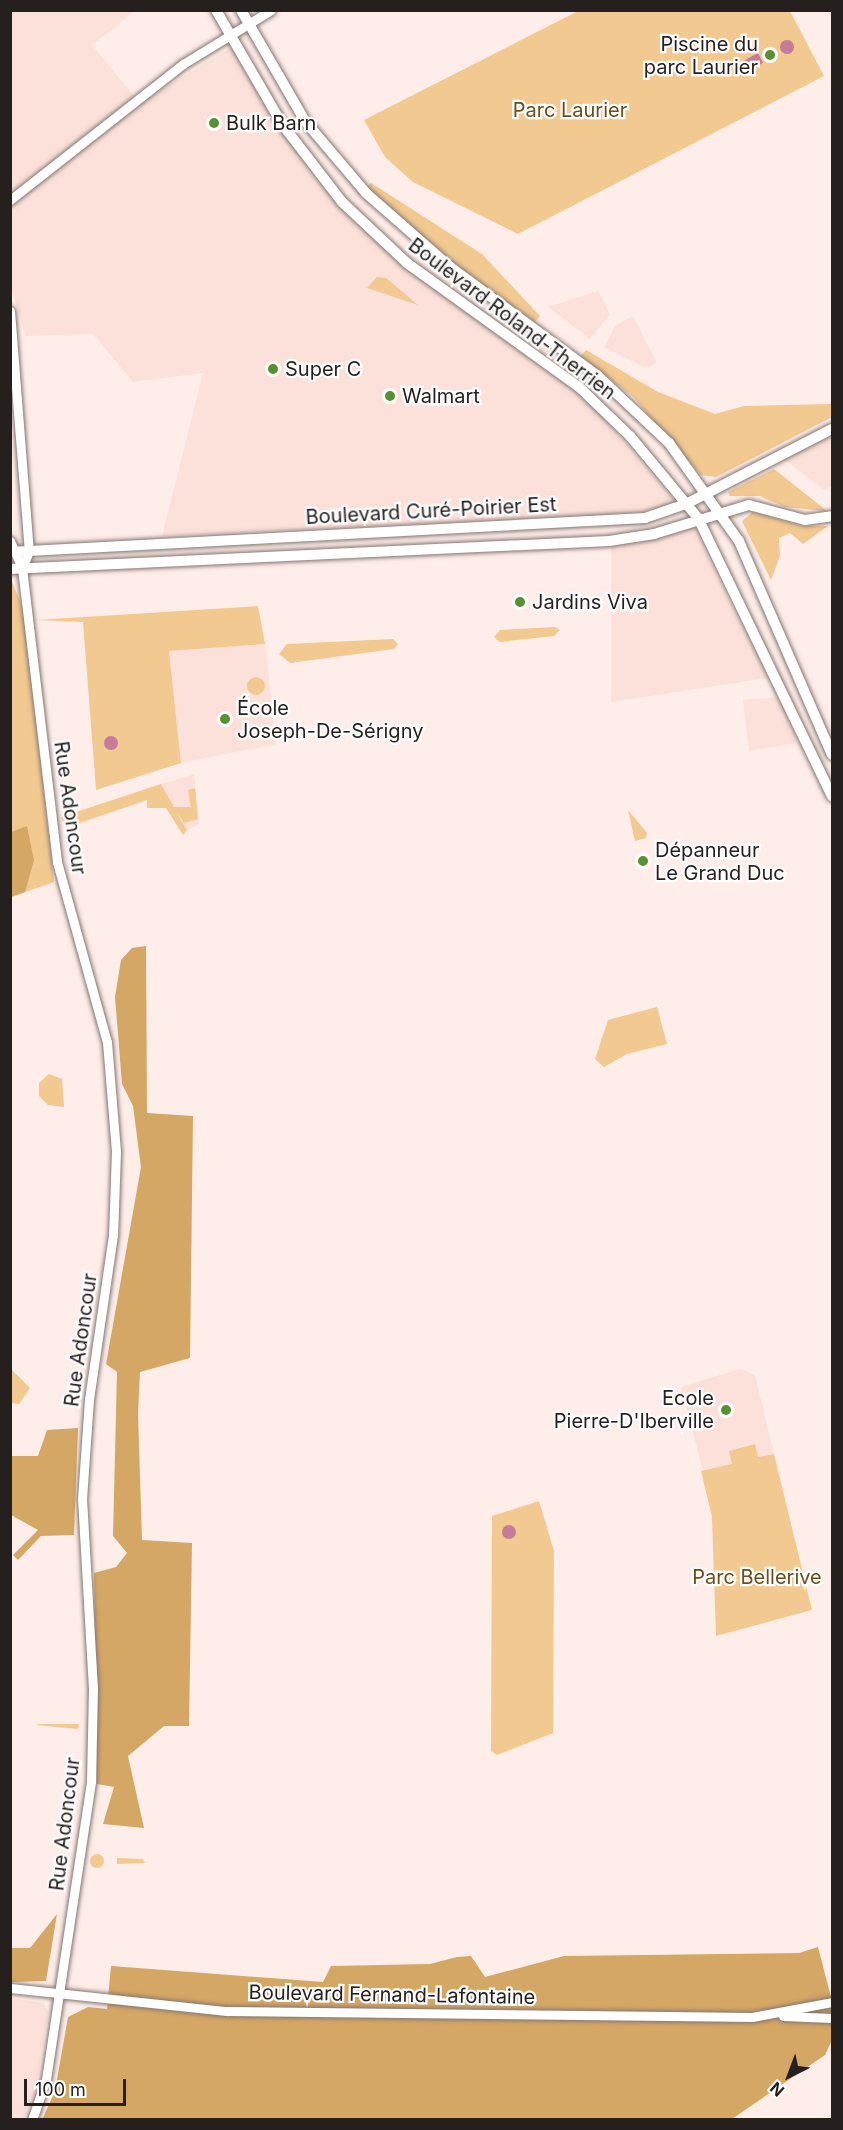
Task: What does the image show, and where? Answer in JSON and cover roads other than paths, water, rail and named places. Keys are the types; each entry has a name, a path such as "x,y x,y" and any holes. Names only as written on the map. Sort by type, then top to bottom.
{"main road":[{"name":"Boulevard Roland-Therrien","path":"216,10 299,150 342,202 407,263 579,387 630,436 698,518 832,796"},
{"name":"Boulevard Roland-Therrien","path":"241,10 304,121 366,194 449,266 597,375 669,443 708,492 721,510 832,755"},
{"name":"Boulevard Curé-Poirier Est","path":"11,552 645,518 686,504 832,429"},
{"name":"Boulevard Curé-Poirier Est","path":"16,568 609,541 654,534 721,510 749,505 805,520 832,516"}],"street":[{"path":"10,200 135,99 229,35 271,10"},
{"name":"Rue Adoncour","path":"10,311 29,551 16,568"},
{"name":"Rue Adoncour","path":"10,541 16,568 53,843 105,1031 116,1151 113,1235 89,1399 82,1498 93,1687 91,1782 46,2079 32,2120"},
{"name":"Boulevard Fernand-Lafontaine","path":"10,1988 227,2012 775,2015 832,2018"},
{"name":"Boulevard Fernand-Lafontaine","path":"775,2015 832,2002"}],"place":[{"name":"Piscine du parc Laurier","path":"770,55"},
{"name":"Bulk Barn","path":"214,123"},
{"name":"Super C","path":"273,369"},
{"name":"Walmart","path":"390,396"},
{"name":"Jardins Viva","path":"520,602"},
{"name":"École Joseph-De-Sérigny","path":"225,719"},
{"name":"Dépanneur Le Grand Duc","path":"643,861"},
{"name":"Ecole Pierre-D'Iberville","path":"726,1410"}],"park label":[{"name":"Parc Laurier","path":"570,110"},
{"name":"Parc Bellerive","path":"757,1577"}]}
